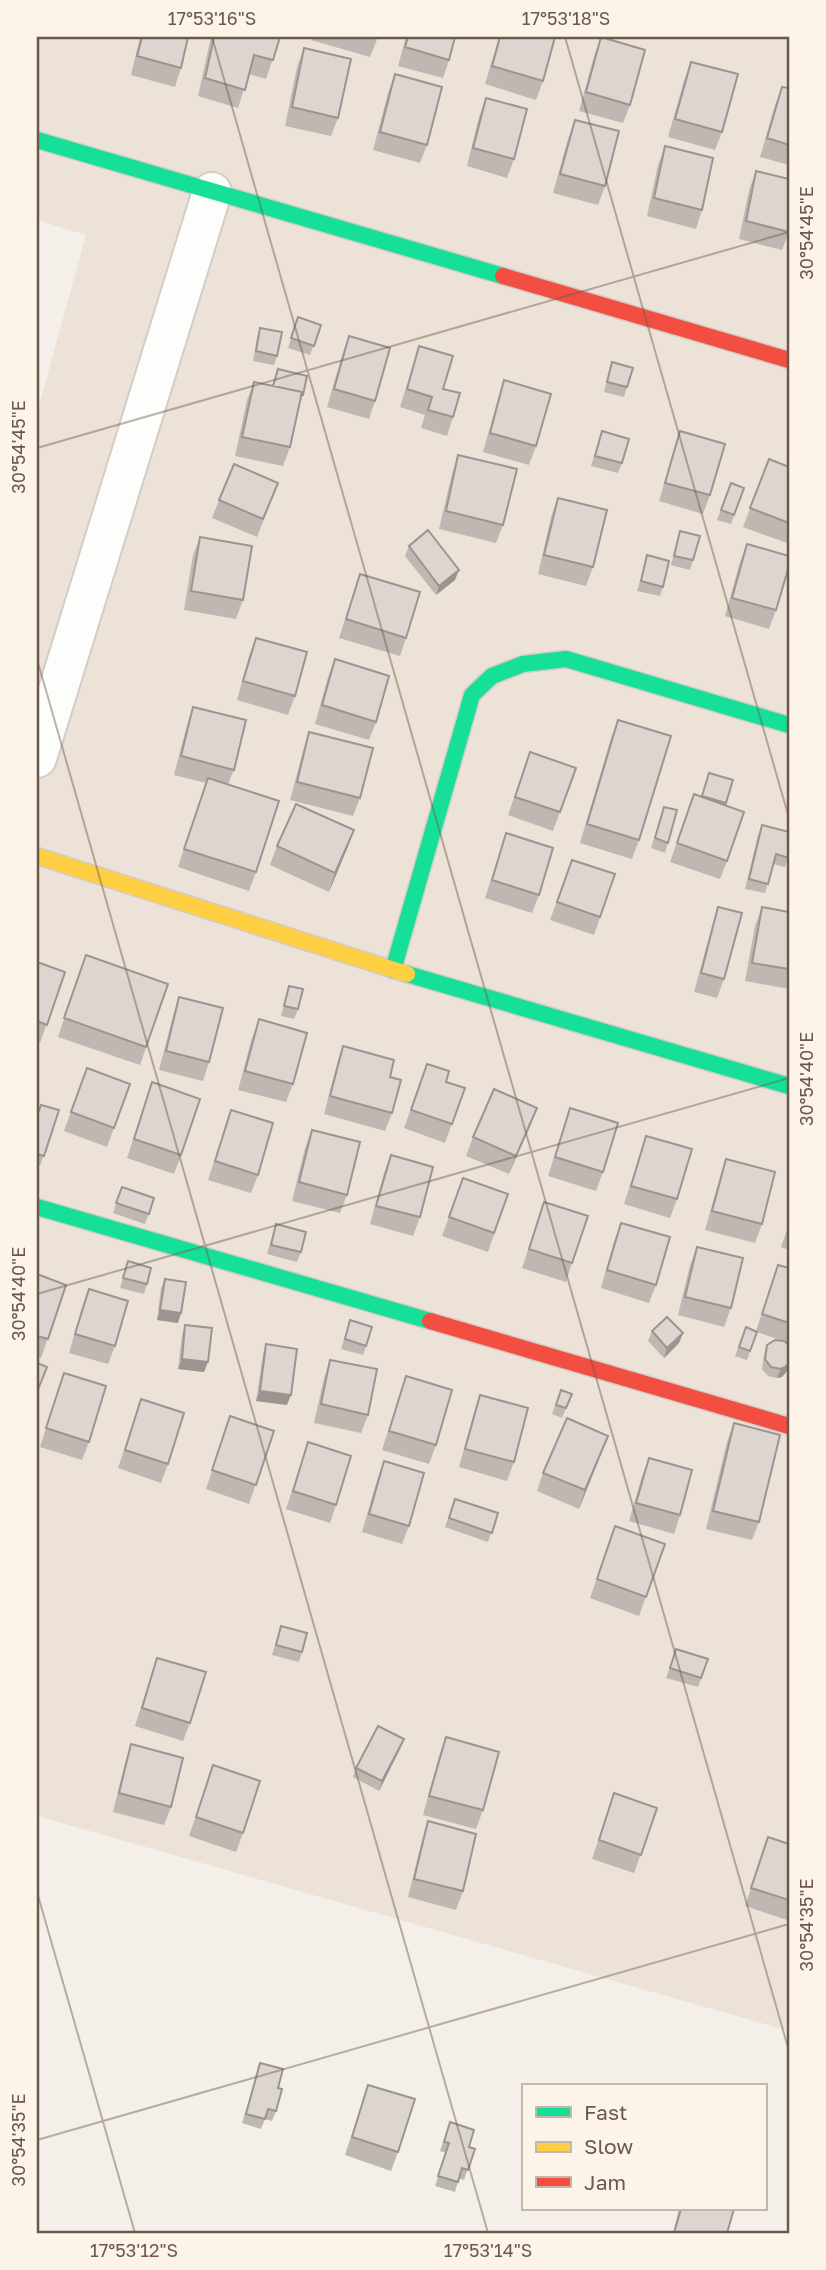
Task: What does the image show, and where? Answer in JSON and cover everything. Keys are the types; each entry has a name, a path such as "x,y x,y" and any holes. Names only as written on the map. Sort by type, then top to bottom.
{"street":[{"path":"37,140 789,360"},
{"path":"37,758 212,192"},
{"path":"393,970 472,695 492,676 523,664 566,659 789,725"},
{"path":"37,856 393,970 789,1086"},
{"path":"37,1207 789,1426"}],"shaded area":[{"path":"37,37 789,37 789,2031 37,1816 37,413 86,235 37,220"}],"building":[{"path":"142,37 188,37 181,68 137,56"},
{"path":"214,37 280,37 273,60 254,55 245,90 205,78"},
{"path":"408,37 455,37 449,60 405,47"},
{"path":"500,37 555,37 543,81 492,66"},
{"path":"601,37 645,50 630,105 586,92"},
{"path":"304,48 351,59 338,118 292,107"},
{"path":"691,62 738,74 722,132 675,119"},
{"path":"395,74 442,87 427,145 380,132"},
{"path":"782,87 789,88 789,145 767,138"},
{"path":"486,98 527,109 514,159 473,148"},
{"path":"575,120 619,131 605,186 560,174"},
{"path":"665,146 713,158 702,210 654,198"},
{"path":"756,171 789,179 789,232 746,221"},
{"path":"298,317 321,325 314,346 291,338"},
{"path":"260,328 282,332 277,356 256,351"},
{"path":"349,336 390,348 375,401 334,389"},
{"path":"419,346 453,356 443,389 460,393 453,417 428,410 432,397 407,389"},
{"path":"612,362 633,368 627,387 607,382"},
{"path":"278,369 307,376 303,395 302,392 273,386"},
{"path":"504,380 551,394 536,446 490,433"},
{"path":"254,382 302,392 290,447 242,437"},
{"path":"602,431 629,439 622,463 595,456"},
{"path":"680,431 725,444 710,495 665,483"},
{"path":"458,455 517,469 503,525 446,511"},
{"path":"769,459 789,467 789,523 750,508"},
{"path":"234,464 278,483 263,519 219,500"},
{"path":"731,483 744,488 734,515 721,510"},
{"path":"558,498 607,510 593,567 544,555"},
{"path":"428,530 459,570 439,586 409,546"},
{"path":"680,531 700,536 693,560 674,556"},
{"path":"200,537 252,546 243,600 191,591"},
{"path":"747,544 789,556 789,566 776,610 732,598"},
{"path":"647,555 669,561 663,587 641,581"},
{"path":"360,574 420,592 406,638 346,619"},
{"path":"256,638 307,652 295,696 243,681"},
{"path":"335,659 389,676 376,722 322,705"},
{"path":"193,707 246,720 234,770 181,756"},
{"path":"618,720 671,736 639,840 587,824"},
{"path":"309,732 373,748 360,798 297,782"},
{"path":"530,752 576,768 560,812 515,797"},
{"path":"709,773 733,780 726,803 702,796"},
{"path":"208,778 279,801 256,872 184,849"},
{"path":"694,794 744,812 727,861 677,843"},
{"path":"296,804 354,830 335,873 277,846"},
{"path":"664,807 677,810 668,843 655,838"},
{"path":"762,825 789,832 789,858 776,854 768,884 749,879"},
{"path":"506,833 553,848 539,895 492,880"},
{"path":"572,860 615,874 600,917 557,902"},
{"path":"718,907 742,913 724,979 701,973"},
{"path":"762,907 789,912 789,969 752,963"},
{"path":"86,955 168,984 146,1047 64,1018"},
{"path":"37,962 65,972 47,1025 37,1021"},
{"path":"289,986 303,989 298,1009 284,1006"},
{"path":"179,997 223,1008 209,1062 166,1051"},
{"path":"259,1019 307,1033 293,1084 245,1071"},
{"path":"343,1046 394,1060 390,1077 401,1080 392,1113 330,1096"},
{"path":"427,1064 449,1071 446,1082 465,1088 452,1124 411,1110"},
{"path":"87,1068 130,1084 114,1128 71,1112"},
{"path":"152,1082 200,1099 181,1155 134,1139"},
{"path":"494,1089 537,1108 516,1156 473,1137"},
{"path":"41,1105 59,1110 44,1156 37,1154 37,1116"},
{"path":"570,1108 618,1123 603,1172 555,1157"},
{"path":"231,1110 273,1123 258,1175 215,1161"},
{"path":"312,1130 360,1142 347,1195 299,1182"},
{"path":"646,1136 692,1149 677,1199 631,1186"},
{"path":"391,1155 433,1167 420,1217 376,1206"},
{"path":"726,1159 775,1172 762,1224 712,1211"},
{"path":"463,1178 508,1194 494,1233 449,1217"},
{"path":"122,1187 154,1198 149,1214 116,1203"},
{"path":"544,1202 588,1216 572,1263 529,1249"},
{"path":"621,1223 670,1237 656,1285 607,1270"},
{"path":"276,1224 306,1232 301,1252 271,1245"},
{"path":"697,1247 743,1258 731,1308 685,1297"},
{"path":"128,1261 151,1268 147,1284 123,1278"},
{"path":"778,1265 789,1268 789,1323 762,1314"},
{"path":"37,1274 66,1285 48,1339 37,1336"},
{"path":"165,1279 186,1282 181,1313 160,1310"},
{"path":"89,1289 128,1301 115,1346 75,1334"},
{"path":"667,1317 683,1333 667,1348 652,1331"},
{"path":"350,1320 372,1327 366,1346 345,1339"},
{"path":"185,1325 212,1328 208,1362 182,1359"},
{"path":"746,1327 757,1332 750,1351 739,1347"},
{"path":"775,1340 789,1345 789,1363 781,1369 771,1367 765,1359 767,1345"},
{"path":"266,1344 297,1349 291,1395 260,1391"},
{"path":"330,1360 377,1369 368,1415 321,1404"},
{"path":"37,1363 47,1367 37,1392"},
{"path":"64,1373 106,1386 89,1442 46,1428"},
{"path":"406,1376 452,1390 436,1445 389,1431"},
{"path":"561,1390 572,1394 566,1408 556,1405"},
{"path":"480,1395 528,1408 514,1462 465,1449"},
{"path":"141,1399 184,1413 168,1464 125,1450"},
{"path":"230,1416 274,1431 256,1485 212,1470"},
{"path":"567,1418 608,1436 585,1490 543,1473"},
{"path":"734,1423 780,1435 759,1522 713,1511"},
{"path":"308,1442 351,1456 336,1505 293,1491"},
{"path":"649,1458 692,1470 680,1515 636,1503"},
{"path":"384,1461 424,1473 409,1526 369,1514"},
{"path":"455,1499 498,1513 492,1533 449,1518"},
{"path":"615,1526 665,1544 646,1597 597,1579"},
{"path":"281,1626 307,1633 302,1652 276,1645"},
{"path":"676,1649 708,1659 701,1678 670,1668"},
{"path":"157,1658 206,1672 190,1723 142,1708"},
{"path":"378,1726 404,1739 382,1781 356,1768"},
{"path":"446,1737 499,1752 483,1810 429,1796"},
{"path":"131,1744 183,1758 171,1807 119,1793"},
{"path":"213,1765 260,1781 243,1833 196,1817"},
{"path":"614,1793 657,1808 641,1855 599,1840"},
{"path":"428,1821 476,1834 463,1891 414,1879"},
{"path":"768,1837 789,1844 789,1900 751,1888"},
{"path":"260,2063 283,2069 278,2088 282,2089 276,2111 268,2109 265,2119 246,2114"},
{"path":"368,2085 415,2099 398,2152 352,2137"},
{"path":"450,2122 474,2130 469,2147 475,2149 468,2170 462,2168 458,2182 438,2176 449,2143 444,2142"},
{"path":"681,2210 734,2210 727,2233 674,2233"}],"traffic: fast":[{"path":"37,140 503,276"},
{"path":"393,970 472,695 492,676 523,664 566,659 789,725"},
{"path":"407,974 789,1086"},
{"path":"37,1207 430,1321"}],"traffic: slow":[{"path":"37,856 407,974"}],"traffic: jam":[{"path":"503,276 789,360"},
{"path":"430,1321 789,1426"}]}
